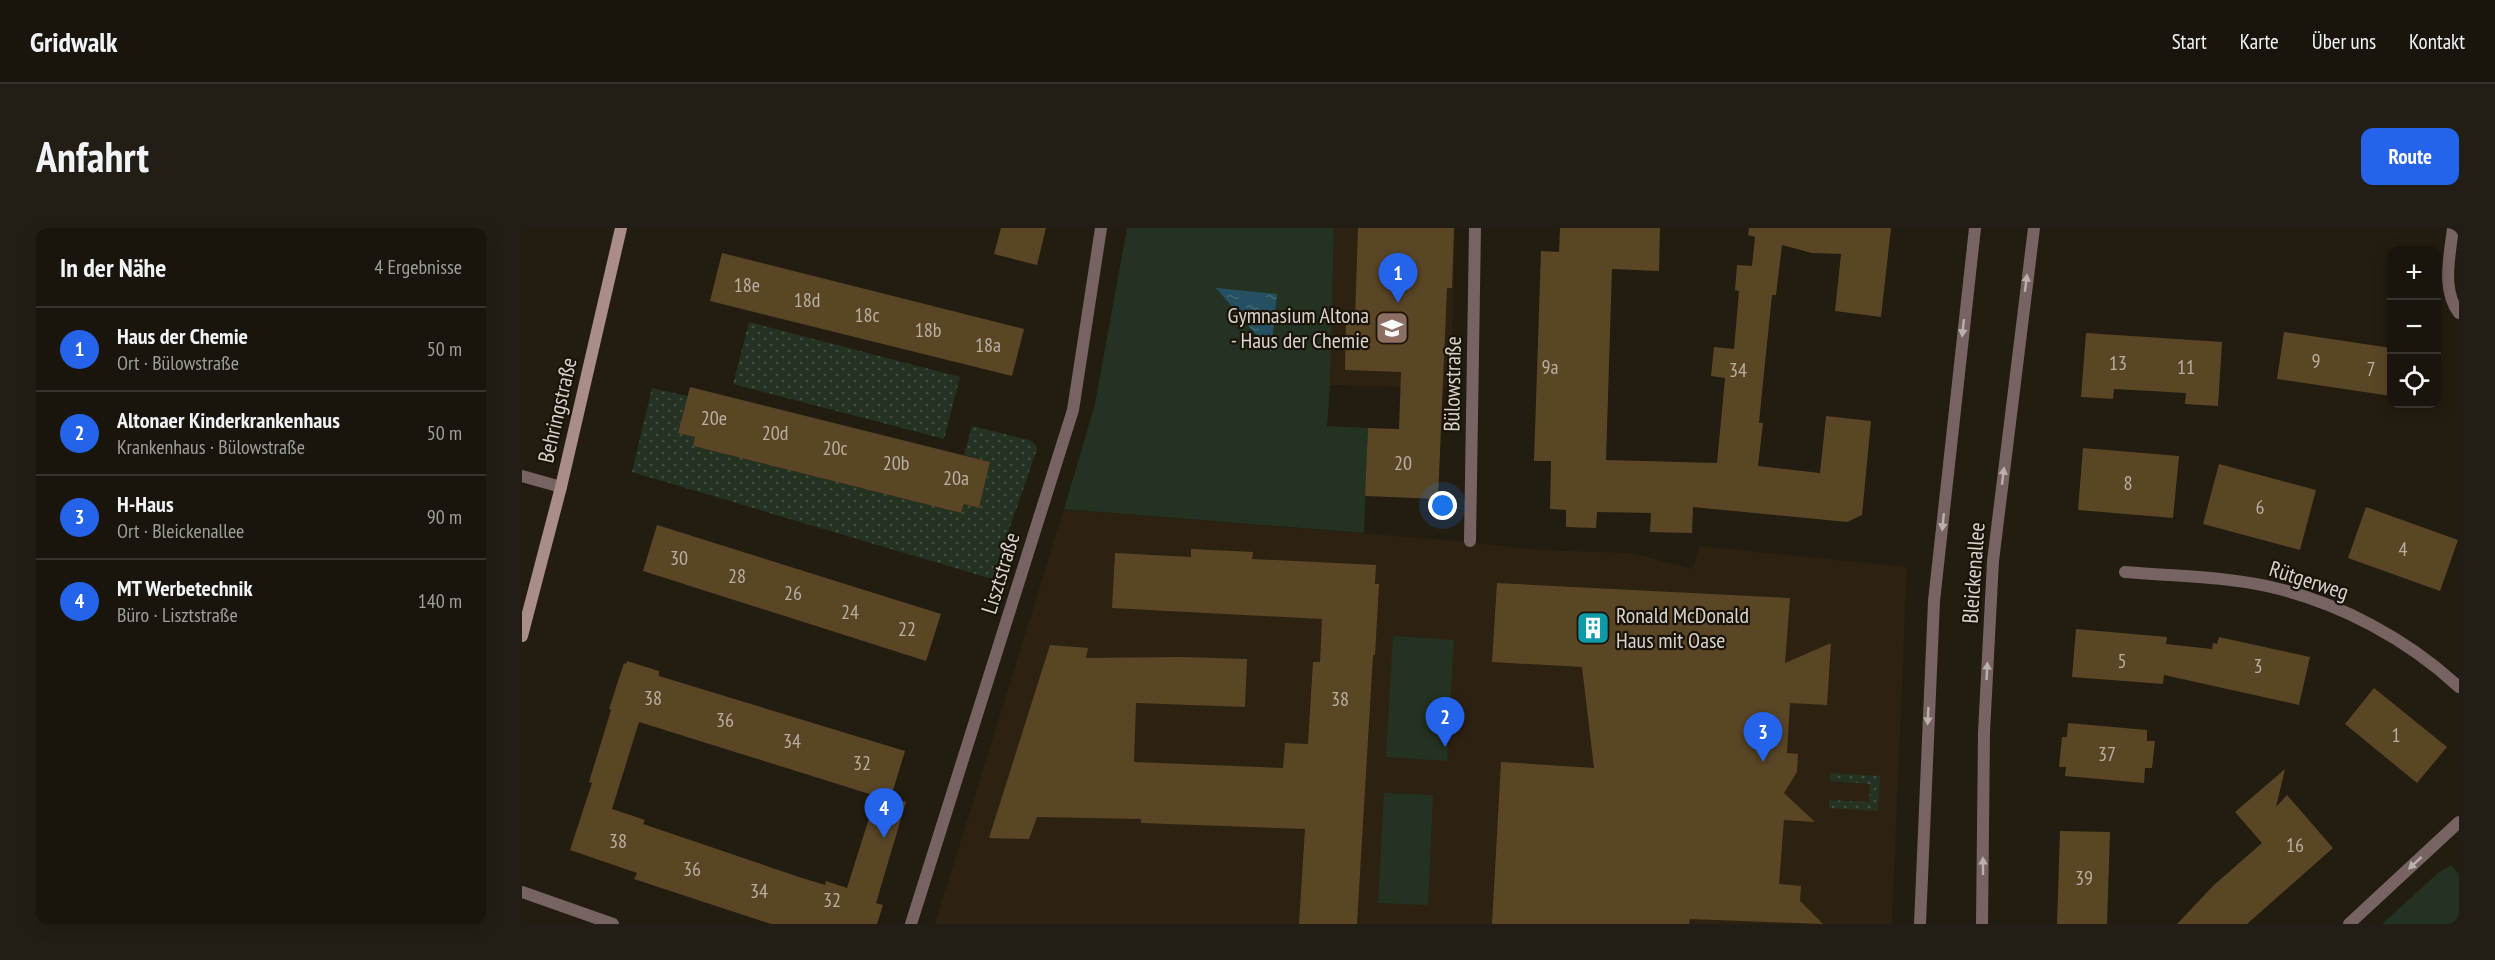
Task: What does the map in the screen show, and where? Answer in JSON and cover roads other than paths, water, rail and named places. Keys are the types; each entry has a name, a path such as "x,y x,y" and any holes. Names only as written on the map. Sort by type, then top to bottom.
{"main road":[{"name":"Behringstraße","path":"522,636 561,487 621,228"}],"street":[{"name":"Lisztstraße","path":"911,924 1073,410 1101,228"},
{"name":"Bülowstraße","path":"1470,541 1475,228"},
{"name":"Bleickenallee","path":"1920,924 1934,602 1975,228"},
{"name":"Bleickenallee","path":"1982,924 1984,732 1993,561 2034,228"},
{"path":"2453,228 2448,285 2451,302 2459,313"},
{"path":"522,476 561,487"},
{"name":"Rütgerweg","path":"2125,572 2232,581 2271,587 2324,604 2374,627 2414,650 2459,687"},
{"path":"2349,924 2459,822"},
{"path":"522,892 613,924"}],"water":[{"path":"1216,288 1277,294 1271,352"}],"place":[{"name":"Haus der Chemie","path":"1398,303"},
{"name":"Gymnasium Altona - Haus der Chemie","path":"1392,328"},
{"name":"Ronald McDonald Haus mit Oase","path":"1593,628"},
{"name":"Altonaer Kinderkrankenhaus","path":"1445,747"},
{"name":"H-Haus","path":"1763,762"},
{"name":"MT Werbetechnik","path":"884,838"}]}
